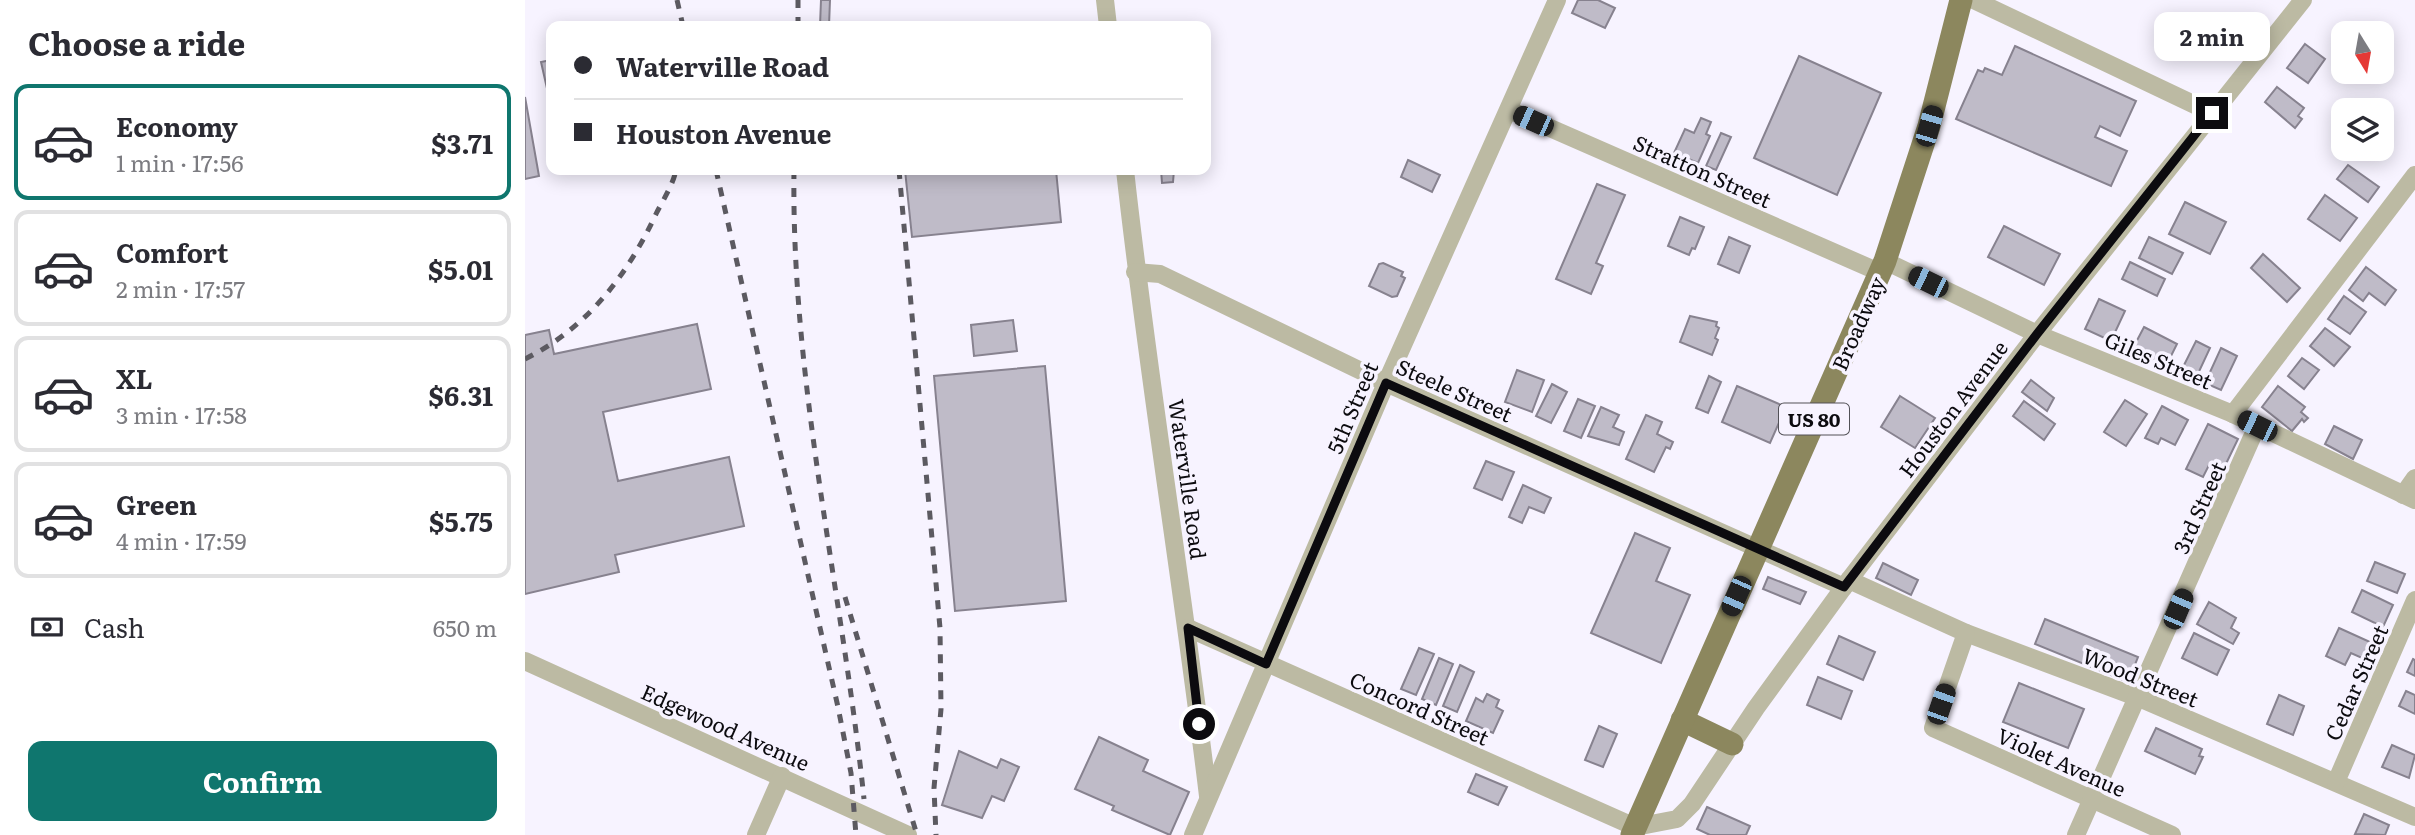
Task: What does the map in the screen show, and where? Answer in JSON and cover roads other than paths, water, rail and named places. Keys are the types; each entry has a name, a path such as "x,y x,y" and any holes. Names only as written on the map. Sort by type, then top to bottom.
{"main road":[{"name":"Broadway","path":"1633,831 1882,267 1933,114 1961,0"},
{"path":"1682,720 1732,744"}],"street":[{"path":"1105,0 1107,21"},
{"name":"5th Street","path":"1193,835 1386,383 1557,0"},
{"path":"1974,0 2212,113"},
{"name":"Houston Avenue","path":"1633,831 1677,819 1692,804 1846,583 2037,334 2303,0"},
{"name":"Stratton Street","path":"1509,110 1882,267"},
{"name":"Waterville Road","path":"1125,175 1135,272 1188,628 1208,796"},
{"path":"2233,414 2415,175"},
{"name":"Giles Street","path":"1882,267 2233,414 2409,497"},
{"name":"Steele Street","path":"1135,272 1160,274 1386,383 1756,550"},
{"name":"3rd Street","path":"2076,835 2139,698 2257,426"},
{"path":"2409,497 2415,478"},
{"name":"Wood Street","path":"1756,550 2139,698 2415,817"},
{"name":"Cedar Street","path":"2336,782 2415,600"},
{"name":"Concord Street","path":"1188,628 1633,831"},
{"name":"Violet Avenue","path":"1966,633 1933,728 2172,835"},
{"name":"Edgewood Avenue","path":"525,660 908,835"},
{"path":"756,835 782,776"},
{"path":"1670,835 1692,804"}],"railway":[{"path":"677,0 682,21"},
{"path":"798,0 798,21"},
{"path":"525,359 568,332 603,298 645,237 674,175"},
{"path":"717,175 838,707 851,773 856,835"},
{"path":"794,175 795,249 809,406 864,799"},
{"path":"899,175 940,628 941,709 934,788 936,835"},
{"path":"845,597 917,835"}]}
